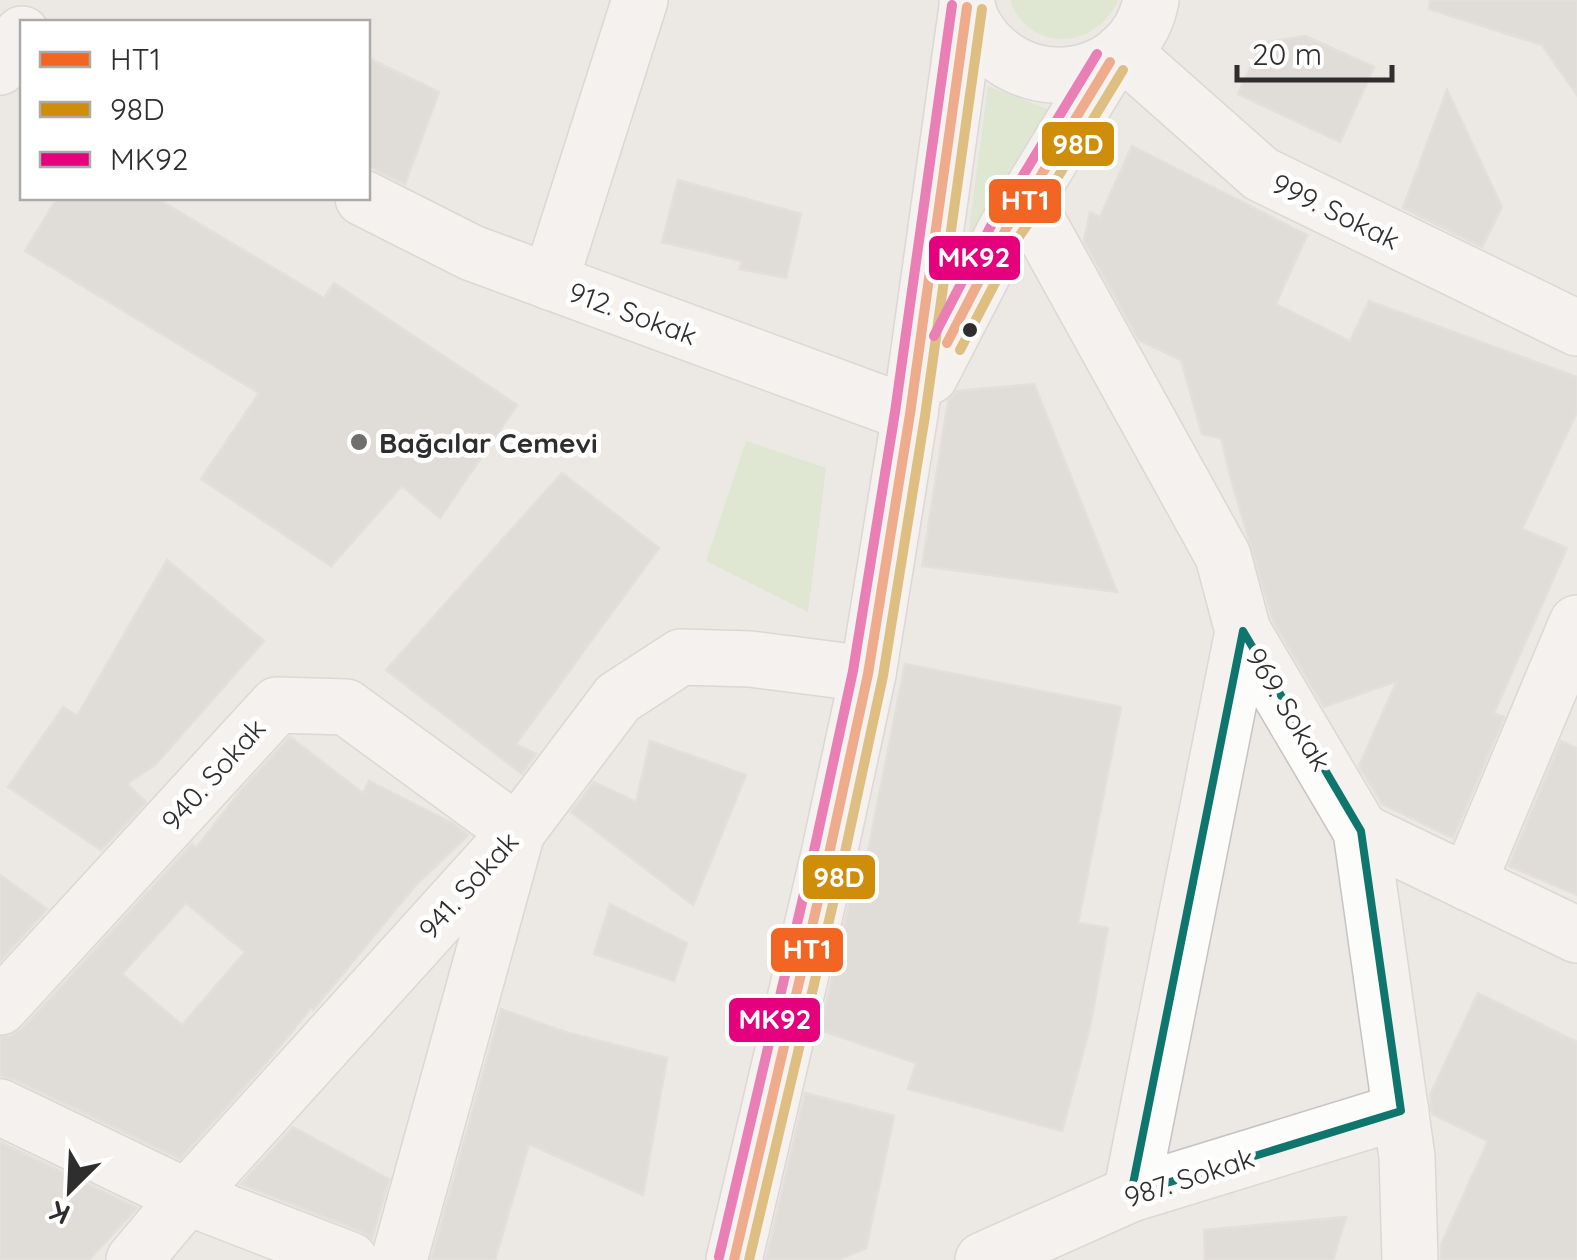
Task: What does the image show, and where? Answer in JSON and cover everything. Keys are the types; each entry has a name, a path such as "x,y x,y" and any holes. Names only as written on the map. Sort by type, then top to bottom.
{"street":[{"path":"967,4 978,33 997,55 1022,70 1052,76 1082,74 1116,56 1133,42 1148,15 1151,0"},
{"path":"550,282 631,3"},
{"path":"734,1260 868,674 910,414 967,4"},
{"path":"0,66 20,37"},
{"path":"910,414 1006,228 1116,56"},
{"name":"999. Sokak","path":"1116,56 1260,174 1577,328"},
{"name":"912. Sokak","path":"367,200 472,253 910,414"},
{"name":"969. Sokak","path":"1026,200 1224,556 1243,631 1361,832 1407,1157 1410,1260"},
{"path":"1468,883 1577,622"},
{"path":"1131,1194 1243,631"},
{"name":"941. Sokak","path":"134,1260 186,1197 517,832 618,698 682,657 750,659 868,674"},
{"name":"940. Sokak","path":"0,1007 276,705 346,707 517,832"},
{"path":"399,1260 517,832"},
{"path":"1361,832 1577,935"},
{"path":"0,1107 186,1197 350,1260"},
{"name":"987. Sokak","path":"983,1260 1131,1194 1401,1111"}],"highlighted area":[{"path":"1243,631 1361,831 1401,1111 1131,1194"}],"green space":[{"path":"1010,0 1118,0 1095,29 1063,39 1032,30 1019,18"},
{"path":"988,86 1055,112 967,245"},
{"path":"746,441 826,468 808,612 706,561"}],"building":[{"path":"1430,0 1577,0 1577,95 1542,45 1429,9"},
{"path":"1305,36 1374,67 1340,142 1238,94 1262,43"},
{"path":"370,59 439,92 405,184 370,167"},
{"path":"1447,90 1502,207 1482,247 1403,208"},
{"path":"1132,146 1307,235 1276,304 1350,341 1369,301 1577,377 1577,412 1522,529 1567,548 1494,713 1504,717 1453,838 1382,804 1359,766 1397,681 1324,707 1273,621 1221,438 1202,434 1181,360 1139,340 1084,241 1090,212 1100,217"},
{"path":"678,180 801,214 786,278 740,269 742,261 662,242"},
{"name":"Bağcılar Cemevi","path":"56,200 159,200 324,298 334,283 517,405 440,518 402,486 331,566 201,479 259,393 25,251"},
{"path":"1034,384 1117,592 922,566 948,401 957,391"},
{"path":"562,473 659,548 516,744 536,754 522,774 386,670"},
{"path":"167,560 264,641 156,764 127,784 146,802 101,850 8,787 63,707 77,716"},
{"path":"905,664 1121,707 1078,923 1108,928 1090,1027 1062,1131 908,1089 916,1063 820,1030 857,870 864,872"},
{"path":"290,737 363,793 369,781 468,835 415,886 313,1010 180,1159 14,1079 0,1076 0,1037 23,1028 192,844 196,848 242,789","holes":["186,903 245,952 182,1025 122,974"]},
{"path":"650,741 746,775 693,905 571,812 594,782 636,802"},
{"path":"1561,741 1577,748 1577,895 1509,866"},
{"path":"0,875 47,909 0,961"},
{"path":"610,904 687,943 674,981 594,954"},
{"path":"1478,993 1577,1042 1577,1260 1441,1260 1441,1245 1488,1141 1432,1114 1430,1095"},
{"path":"501,1009 565,1032 667,1058 643,1195 529,1144 495,1260 431,1260"},
{"path":"805,1093 894,1116 866,1248 838,1260 766,1260"},
{"path":"293,1127 389,1179 372,1239 361,1231 241,1184"},
{"path":"0,1142 137,1208 89,1260 0,1260"},
{"path":"1346,1217 1333,1260 1205,1260 1204,1230"}],"transit line":[{"name":"MK92","path":"719,1257 853,671 895,412 952,5"},
{"name":"HT1","path":"734,1260 868,674 910,414 967,7"},
{"name":"98D","path":"749,1260 883,676 925,416 982,9"},
{"name":"MK92","path":"934,336 994,220 1097,54"},
{"name":"HT1","path":"947,343 1007,227 1110,62"},
{"name":"98D","path":"960,350 1020,235 1123,70"}],"place":[{"name":"Bağcılar Cemevi","path":"359,442"}]}
